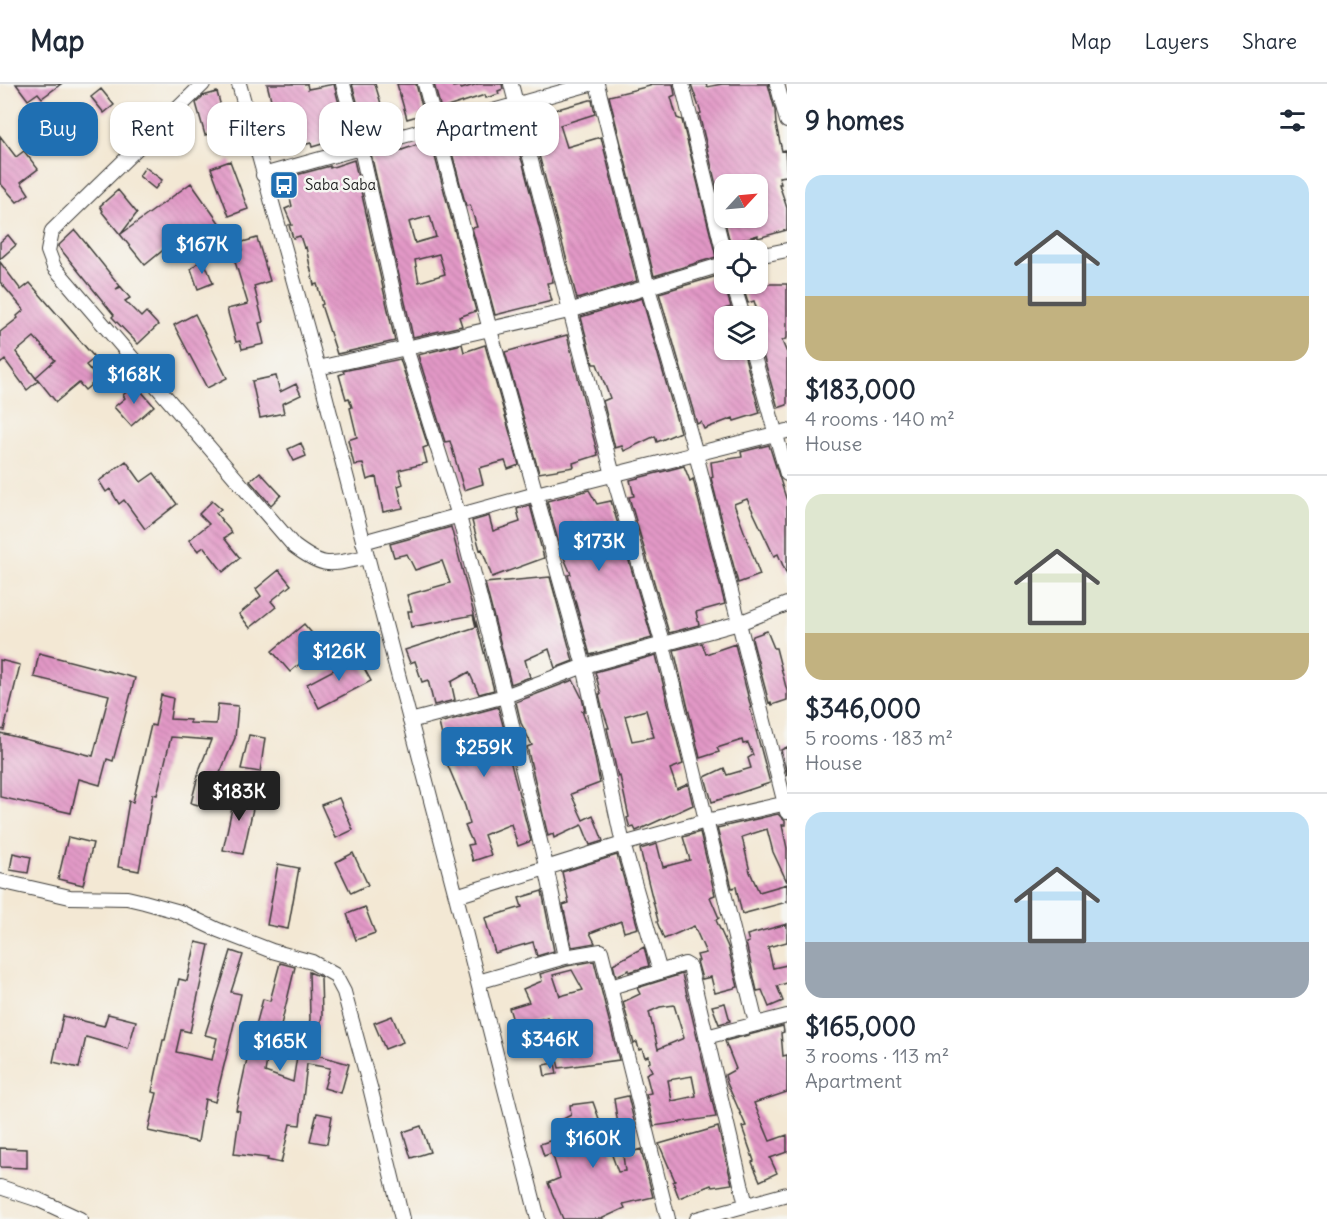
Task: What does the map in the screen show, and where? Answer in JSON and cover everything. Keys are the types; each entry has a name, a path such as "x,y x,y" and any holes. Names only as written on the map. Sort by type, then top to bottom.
{"street":[{"path":"203,84 52,231 48,251 54,267 294,546 317,562 331,564 366,557"},
{"path":"239,84 318,368 538,1219"},
{"path":"343,84 348,102"},
{"path":"425,84 429,102"},
{"path":"511,84 516,102"},
{"path":"523,102 590,84"},
{"path":"456,896 546,866 706,821 786,806 696,454 648,288 597,84"},
{"path":"682,84 721,240"},
{"path":"777,84 787,121"},
{"path":"263,175 335,156"},
{"path":"363,156 406,348 459,516 506,696 565,957"},
{"path":"443,156 584,666 623,844 660,972"},
{"path":"529,156 613,475 663,645 756,1023"},
{"path":"768,254 787,250"},
{"path":"318,368 569,311 714,267"},
{"path":"756,360 782,432 787,474"},
{"path":"363,542 536,494 782,432"},
{"path":"410,721 506,696 584,666 739,622 787,604"},
{"path":"0,881 70,897 138,900 180,912 272,951 321,965 335,975 344,992 402,1219"},
{"path":"478,982 565,957 601,951 668,1219"},
{"path":"611,987 685,964 690,967 746,1205"},
{"path":"706,1037 787,1016"},
{"path":"0,1188 39,1200 80,1219"},
{"path":"697,1219 787,1194"}],"building":[{"path":"16,84 61,84 42,98 38,93 28,100"},
{"path":"267,84 307,84 308,89 334,84 338,102 319,102 319,145 312,147 311,143 307,144 307,102 272,102"},
{"path":"352,84 375,84 380,102 357,102"},
{"path":"397,84 416,84 421,102 415,102 415,117 407,119"},
{"path":"434,84 452,84 453,87 460,86 461,89 478,84 502,84 503,89 498,91 499,94 486,98 485,95 463,102 439,102"},
{"path":"650,84 673,84 675,95 671,97 677,118 682,120 714,249 714,258 654,276 609,96 650,86"},
{"path":"691,84 706,84 707,87 722,84 768,84 782,151 785,150 787,176 779,177 781,184 779,184 787,208 787,230 758,238 758,235 740,240 729,240 726,228 768,228 768,174 714,174 714,176 699,114 701,113"},
{"path":"101,89 112,102 110,108 104,113 98,102 91,97"},
{"path":"217,92 220,102 207,102 207,134 205,135 196,103 203,96"},
{"path":"592,100 595,114 560,125 567,147 601,137 637,281 577,299 539,156 559,156 559,109"},
{"path":"0,136 16,157 28,156 38,169 21,182 29,194 17,202 0,183"},
{"path":"415,145 415,156 435,156 476,311 459,317 462,326 413,337 371,156 403,156 403,150","holes":["430,216 436,237 415,243 409,222","439,254 445,274 419,282 415,260"]},
{"path":"453,156 520,156 553,282 547,283 552,301 495,315 472,228 477,227 470,205 466,206"},
{"path":"354,160 395,341 337,354 321,305 323,304 317,284 314,285 306,247 304,248 300,236 293,238 289,225 292,225 285,209 292,206 285,178"},
{"path":"230,161 248,209 229,216 211,168"},
{"path":"145,167 162,180 155,189 139,176"},
{"path":"191,183 239,251 218,259 203,227 180,243 178,238 145,265 102,212 100,206 118,190 137,213 121,234"},
{"path":"75,230 120,286 116,289 121,287 130,298 125,301 141,317 146,312 158,325 138,344 112,317 114,315 58,246"},
{"path":"8,235 16,245 0,259 0,242"},
{"path":"257,238 270,281 254,286 263,322 259,323 264,344 242,349 240,341 236,342 227,309 248,304 233,255 242,250 239,243"},
{"path":"203,258 213,283 198,289 191,269"},
{"path":"0,262 21,290 30,283 95,358 86,365 98,379 85,390 79,383 56,402 36,377 55,360 34,337 16,352 38,381 27,390 5,360 0,364 0,332 18,318 17,316 24,310 0,282"},
{"path":"714,277 714,294 727,294 731,306 714,306 714,360 746,360 760,413 734,421 733,418 704,429 701,422 697,424 659,293"},
{"path":"768,284 787,284 787,338 782,341 787,353 787,405 778,408 764,360 768,360 768,306 756,306 754,301 748,303 745,294 768,294"},
{"path":"642,298 680,432 657,442 655,436 624,451 622,446 615,448 603,401 610,398 597,364 593,364 581,317"},
{"path":"195,314 227,378 207,388 174,325"},
{"path":"567,335 598,455 573,463 574,467 539,473 505,352"},
{"path":"462,344 464,352 485,345 519,465 508,469 505,461 479,468 483,484 464,490 450,441 445,442 418,355"},
{"path":"400,359 428,446 423,448 427,463 399,470 403,484 398,486 403,508 383,512 376,477 367,480 363,464 354,465 348,440 357,437 350,408 352,407 349,398 346,399 339,375 344,373 343,371"},
{"path":"276,376 280,392 296,384 301,395 282,404 284,413 260,418 252,381"},
{"path":"135,384 154,406 131,426 114,407 125,398 123,395"},
{"path":"301,443 306,456 294,461 288,449"},
{"path":"769,445 787,501 787,575 778,554 774,556 747,499 734,504 760,575 738,583 711,478 713,477 711,462 742,457 741,452"},
{"path":"126,461 141,482 154,473 177,504 145,529 124,500 119,504 110,489 106,492 99,481"},
{"path":"684,466 690,481 693,479 725,604 696,612 699,625 669,633 629,497 634,496 630,480"},
{"path":"260,472 281,495 271,505 250,481"},
{"path":"589,490 597,504 611,501 652,638 590,655 568,575 571,574 561,551 547,501"},
{"path":"212,501 221,509 216,513 232,533 224,538 240,558 223,572 204,547 198,551 189,540 209,524 199,514"},
{"path":"530,505 544,558 492,577 482,549 480,550 472,521 489,516 493,531 520,522 517,509"},
{"path":"451,527 494,690 479,694 469,672 451,682 455,700 434,705 428,680 422,682 415,661 410,663 405,650 476,627 473,615 411,627 408,611 412,611 407,595 450,583 442,561 415,570 407,554 394,557 390,544"},
{"path":"279,570 291,585 271,601 276,607 250,628 239,614 261,596 256,589"},
{"path":"550,577 573,661 555,668 549,649 525,660 530,677 511,684 485,583"},
{"path":"304,624 322,645 290,672 272,651"},
{"path":"767,631 776,648 787,691 787,700 772,705 771,702 769,703 752,639 753,636"},
{"path":"702,643 706,654 735,644 770,783 712,802 705,777 724,768 727,775 751,768 748,758 753,755 748,743 743,744 742,740 717,748 719,752 700,758 674,650"},
{"path":"39,653 135,678 113,761 107,759 100,785 79,779 71,813 0,797 0,733 93,756 109,695 34,677"},
{"path":"656,655 683,764 670,769 677,789 688,784 693,805 636,831 634,827 630,828 595,672","holes":["646,710 654,737 632,741 625,716"]},
{"path":"358,657 371,681 319,708 307,684"},
{"path":"0,660 20,665 4,730 0,729"},
{"path":"573,680 582,698 585,711 582,711 590,733 600,783 571,794 583,820 593,815 603,841 590,845 582,825 554,838 553,834 548,836 527,747 532,745 521,723 516,702"},
{"path":"161,695 173,698 170,719 190,720 190,723 216,724 218,704 238,706 235,738 217,780 209,808 191,803 200,768 211,740 171,737 157,795 153,794 139,871 118,867 129,801 133,802 151,725 155,726"},
{"path":"498,707 531,841 518,846 511,824 484,835 491,855 473,861 468,845 473,844 465,826 470,824 465,806 443,754 446,753 439,723"},
{"path":"249,735 265,738 260,772 241,769"},
{"path":"787,747 787,775 781,750"},
{"path":"236,790 256,795 243,854 223,850"},
{"path":"339,798 353,830 336,838 321,805"},
{"path":"778,814 785,821 785,825 782,825 787,848 787,882 773,852 767,829 742,837 750,872 759,892 787,884 787,902 742,914 736,887 732,888 717,828"},
{"path":"700,832 715,895 710,897 719,918 716,920 728,947 738,987 715,993 711,977 702,979 697,955 706,953 694,926 664,939 657,922 640,849 657,844 663,867 690,860 683,837"},
{"path":"68,837 93,843 83,885 58,879"},
{"path":"13,853 31,857 28,873 10,870"},
{"path":"353,853 368,885 351,893 336,862"},
{"path":"617,855 638,928 624,932 621,921 590,933 595,943 572,947 563,905 569,903 562,872"},
{"path":"278,864 299,868 288,929 267,925"},
{"path":"542,891 554,951 537,956 533,942 495,953 485,918 522,907 519,898"},
{"path":"365,907 375,933 356,940 347,914"},
{"path":"787,924 787,942 768,947 773,968 787,965 787,983 777,986 783,1001 769,1007 762,990 757,991 746,943 749,942 747,935"},
{"path":"196,942 209,945 190,1032 181,1030 176,1052 212,1060 217,1038 205,1035 231,951 243,955 231,992 241,994 229,1045 215,1102 205,1099 198,1142 148,1131 157,1093 152,1092 163,1040 165,1040 179,979 187,981"},
{"path":"644,947 649,966 629,972 629,970 616,976 613,964"},
{"path":"594,961 619,1060 559,1068 547,1017 515,1027 509,1008 529,1002 523,989 542,981 540,974","holes":["572,970 583,990 560,996 553,975"]},
{"path":"280,963 295,967 281,1025 308,1031 309,972 321,977 322,1016 314,1054 349,1064 341,1093 324,1088 330,1068 307,1064 300,1125 290,1124 281,1163 267,1160 268,1158 234,1154 240,1111 236,1110 247,1059 263,999 270,1001","holes":["269,1049 297,1056 293,1082 265,1072"]},
{"path":"682,974 716,1117 654,1126 646,1094 651,1093 646,1074 652,1071 648,1063 650,1062 649,1056 645,1057 642,1049 639,1050 637,1042 634,1044 623,1002 640,994 637,988","holes":["674,1005 684,1038 658,1049 649,1012 660,1007","692,1076 696,1096 672,1101 668,1080"]},
{"path":"725,1003 730,1021 719,1024 712,1006"},
{"path":"108,1014 136,1021 128,1049 86,1037 79,1068 53,1062 63,1016 104,1026"},
{"path":"392,1016 403,1042 385,1049 374,1023"},
{"path":"783,1026 784,1032 781,1033 783,1056 787,1055 787,1092 754,1103 770,1141 787,1135 787,1152 770,1158 777,1173 760,1181 742,1127 746,1126 725,1075 736,1069 725,1041"},
{"path":"555,1063 557,1074 545,1076 543,1065"},
{"path":"628,1096 636,1129 619,1131 614,1099"},
{"path":"593,1102 618,1172 625,1171 623,1155 641,1149 653,1197 623,1204 625,1208 601,1219 563,1219 548,1183 560,1178 552,1153 544,1156 540,1144 565,1136 557,1122 571,1115 570,1105"},
{"path":"317,1113 332,1116 327,1144 310,1141"},
{"path":"421,1126 430,1152 411,1158 403,1132"},
{"path":"718,1127 732,1184 712,1187 711,1185 679,1198 673,1182 675,1181 659,1144"},
{"path":"0,1148 27,1149 27,1168 0,1167"}],"place":[{"name":"Saba Saba","path":"284,185"}]}
